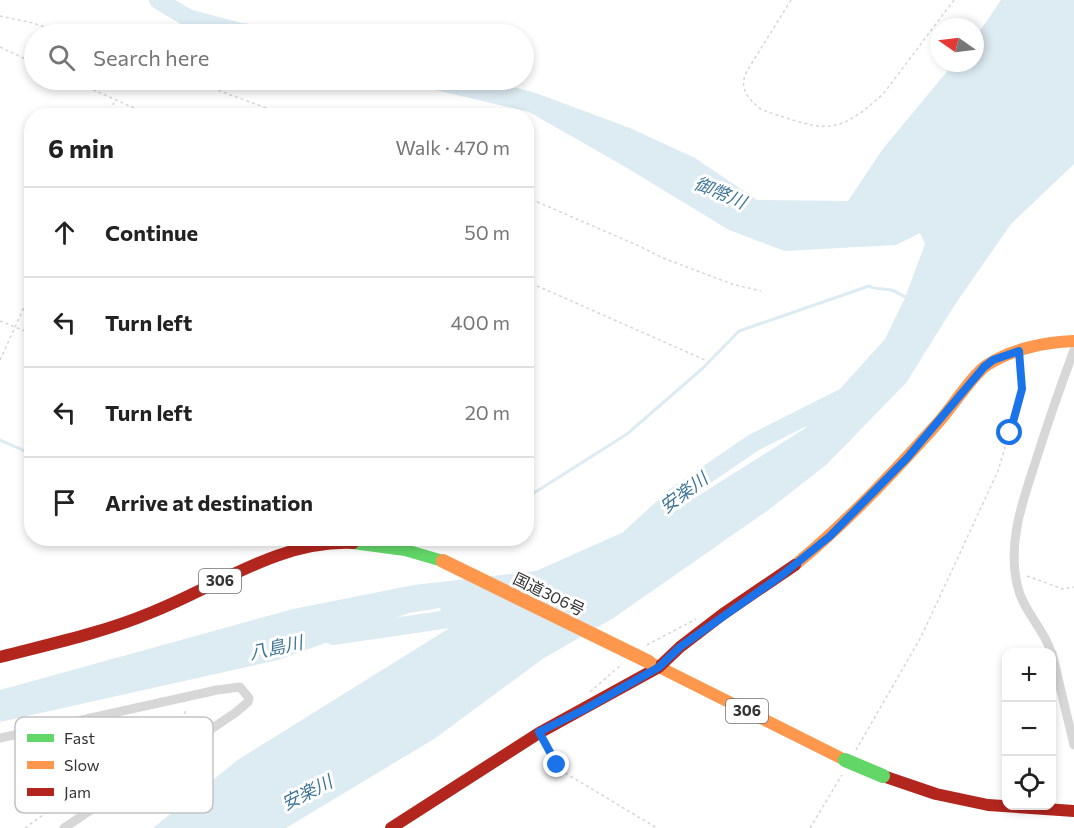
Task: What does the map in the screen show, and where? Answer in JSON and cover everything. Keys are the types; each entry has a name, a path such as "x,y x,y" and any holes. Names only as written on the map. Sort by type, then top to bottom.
{"main road":[{"path":"392,828 539,732 585,709 680,647 782,575 830,536 907,458 984,367 993,360 1022,350 1071,344"},
{"name":"国道306号","path":"0,657 98,631 151,613 287,551 319,546"},
{"name":"国道306号","path":"389,546 443,561 848,761 883,776 936,794 988,805 1074,812"}],"street":[{"path":"1050,648 1023,601 1016,575 1015,536 1018,519 1071,344"},
{"path":"1056,670 1074,745"},
{"path":"97,717 240,687 249,698 248,702 213,728"},
{"path":"0,738 15,735"},
{"path":"64,828 86,813"}],"path":[{"path":"792,0 742,79 743,86 754,104 762,110 823,127 842,123 871,105 884,93 954,0"},
{"path":"0,16 36,24"},
{"path":"0,47 24,58"},
{"path":"94,90 135,108"},
{"path":"217,90 266,108"},
{"path":"111,108 115,99"},
{"path":"534,200 663,258 732,284 761,291"},
{"path":"534,285 705,360"},
{"path":"0,360 24,307"},
{"path":"0,321 24,331"},
{"path":"810,828 921,637 998,471 1022,389 1022,350"},
{"path":"1016,575 1030,576 1063,589 1074,587"},
{"path":"183,717 186,707 184,698"},
{"path":"539,732 550,756 565,773 657,828"},
{"path":"25,828 46,813"}],"water":[{"path":"1001,0 1074,0 1074,164 1011,224 954,306 906,383 826,465 767,511 612,619 544,658 434,739 286,828 153,828 172,813 213,813 213,780 239,759 448,629 440,608 409,613 278,660 0,722 0,690 293,609 414,585 536,571 682,506 804,429 885,339 905,298 925,244 920,233 896,245 785,251 729,230 534,115 534,108 512,108 436,90 524,90 533,92 630,128 695,158 757,200 848,201 882,150 947,72 984,72 984,25"},
{"path":"182,17 251,24 204,24"}],"waterway":[{"name":"御幣川","path":"158,0 188,18 210,24"},
{"path":"534,493 627,434 703,368 739,331 869,286 891,290 908,298"},
{"name":"安楽川","path":"631,537 677,495 753,443 842,398"},
{"path":"0,440 24,450"},
{"name":"八島川","path":"333,636 469,616"}],"traffic: fast":[{"path":"375,546 405,550 443,561"},
{"path":"845,760 883,776"}],"traffic: slow":[{"path":"795,565 851,515 886,479 943,418 975,376 987,365 1029,347 1074,341"},
{"path":"443,561 649,662"},
{"path":"649,662 845,760"}],"traffic: jam":[{"path":"0,657 76,638 132,620 248,567 273,557 315,546"},
{"path":"391,828 539,733 659,667 680,647 723,614 795,565"},
{"path":"883,776 936,794 988,805 1074,811"}],"route":[{"path":"557,765 550,756 539,732 659,667 680,647 723,614 782,575 830,536 868,499 939,422 984,367 993,360 1019,351 1022,389 1010,433"}]}
